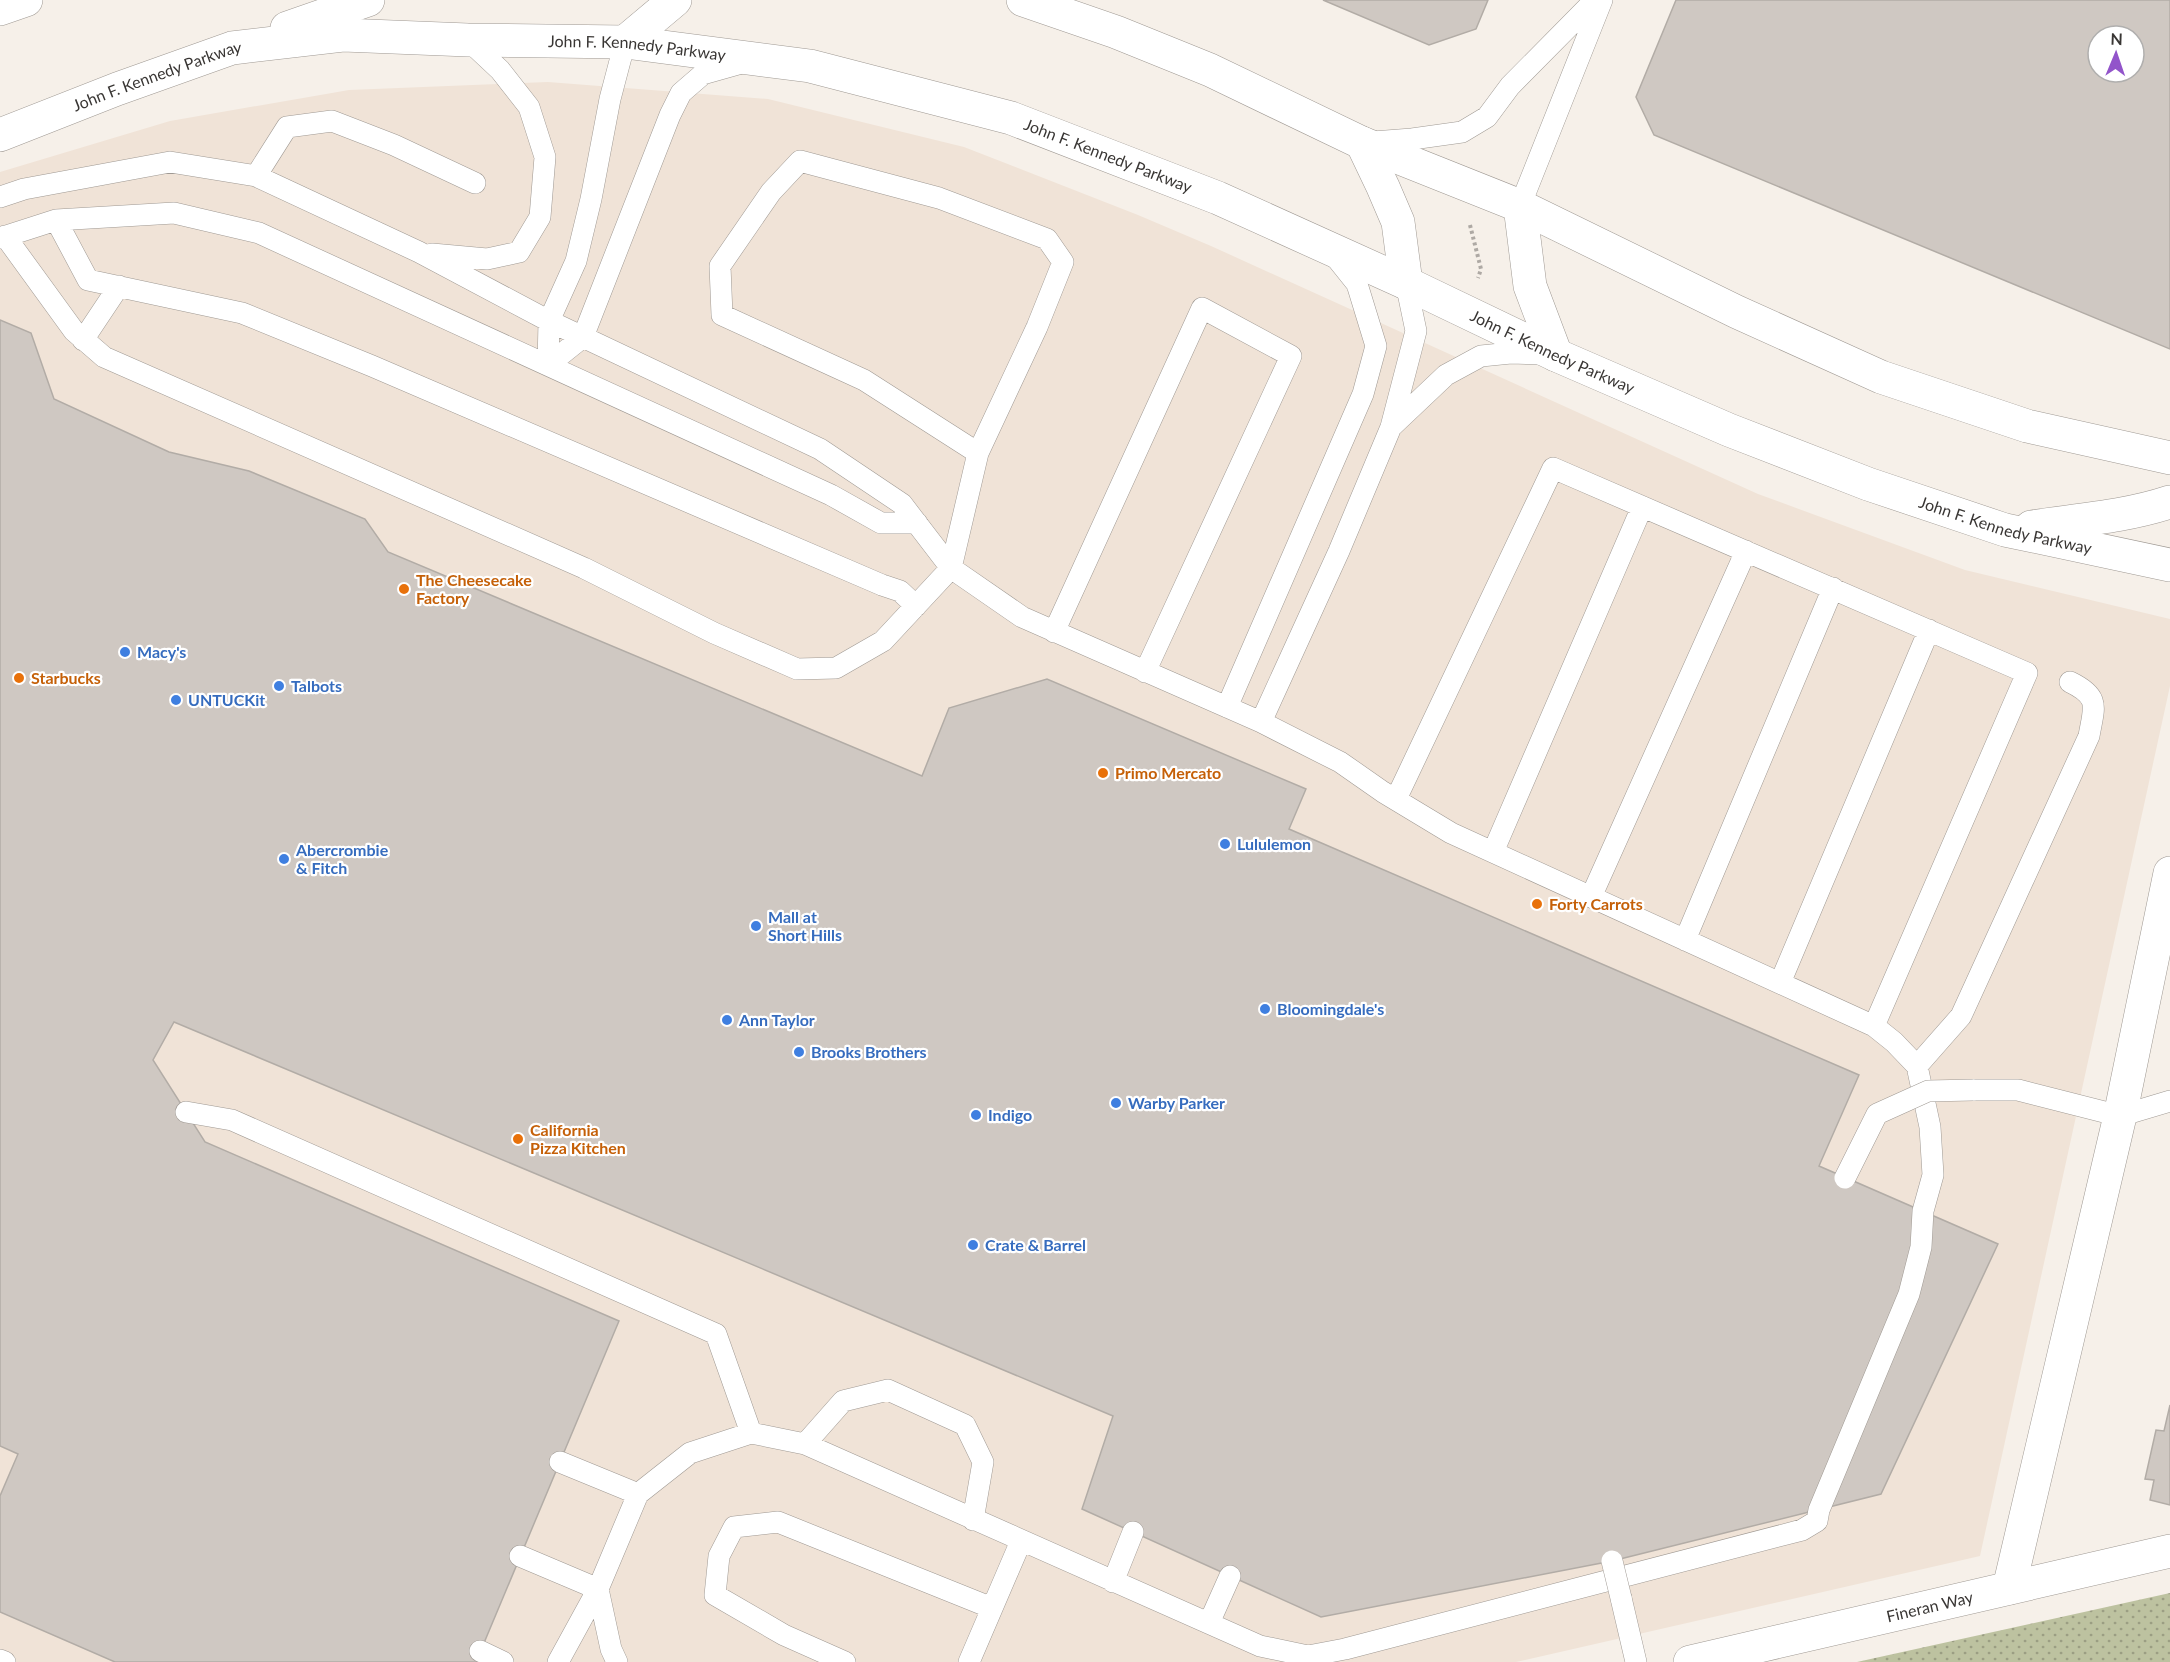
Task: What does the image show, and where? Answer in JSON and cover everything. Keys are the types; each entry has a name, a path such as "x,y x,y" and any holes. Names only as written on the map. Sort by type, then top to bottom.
{"main road":[{"path":"0,9 26,0"},
{"path":"232,48 368,0"},
{"path":"625,42 675,0"},
{"path":"1023,0 1116,32 1210,70 1362,143 1520,206 1737,312 1881,377 2028,426 2170,458"},
{"name":"John F. Kennedy Parkway","path":"0,135 117,89 232,48 344,35 468,40 625,42 810,66 1011,118 1218,198 1556,355 1729,430 1868,484 2005,530 2170,565"},
{"path":"1362,143 1398,222 1406,284"},
{"path":"1520,206 1530,286 1556,355"},
{"path":"2005,530 2120,515 2170,502"},
{"path":"2009,1588 2120,1116 2170,873"},
{"name":"Fineran Way","path":"1690,1662 2170,1551"}],"lane":[{"path":"1362,143 1462,132 1487,117 1510,86 1595,0"},
{"path":"1520,206 1602,0"},
{"path":"419,252 487,260 519,252 540,217 545,157 529,106 500,70 468,40"},
{"path":"548,365 549,321 576,261 591,199 610,99 625,42"},
{"path":"548,365 583,337 670,115 681,93 703,74 729,65 760,59"},
{"path":"256,176 287,127 332,121 394,145 475,183"},
{"path":"917,523 881,523 831,495 259,233 174,213 56,220 3,237 74,331 104,357 396,488 584,568 714,633 796,669 836,668 883,641 951,568 978,453 1037,327 1063,262 1047,239 939,198 800,161 771,192 720,266 722,315 864,380 978,453"},
{"path":"0,197 24,189 170,162 256,176 419,252 549,321 820,449 902,504 951,568 1022,617 1261,722 1340,762 1396,800 1451,833 1874,1026 1894,1042 1917,1066 1930,1127 1933,1175 1923,1211 1921,1247 1909,1294 1817,1521 1802,1530 1356,1646 1308,1656 1260,1646 805,1444 752,1433 690,1453 638,1494 598,1588 558,1662"},
{"path":"56,220 88,280 242,313 900,591 916,606"},
{"path":"1227,707 1363,394 1376,346 1357,284 1329,249"},
{"path":"1261,722 1339,551 1390,427 1416,331 1406,284"},
{"path":"83,340 119,286"},
{"path":"1054,632 1202,308 1291,356 1145,672"},
{"path":"1390,427 1446,375 1481,356 1510,353 1556,355"},
{"path":"1396,800 1553,468 2027,673 1874,1026"},
{"path":"1493,852 1642,507"},
{"path":"1591,897 1746,551"},
{"path":"1685,940 1833,588"},
{"path":"1780,983 1929,630"},
{"path":"1917,1066 1961,1016 2089,736 2094,704 2086,690 2070,682"},
{"path":"1845,1178 1877,1114 1928,1091 2018,1090 2120,1116 2170,1101"},
{"path":"186,1112 232,1120 716,1334 752,1433"},
{"path":"805,1444 843,1401 888,1390 965,1425 983,1462 973,1520"},
{"path":"560,1462 638,1494"},
{"path":"845,1662 784,1635 715,1595 719,1556 734,1527 778,1522 992,1608"},
{"path":"1113,1582 1133,1532"},
{"path":"969,1662 1021,1541"},
{"path":"520,1556 598,1588"},
{"path":"1612,1561 1636,1662"},
{"path":"1209,1623 1230,1576"},
{"path":"598,1588 611,1649 617,1662"},
{"path":"480,1651 503,1662"},
{"path":"0,1660 5,1662"}],"path":[{"path":"1469,221 1481,269 1477,279"}],"shaded area":[{"path":"548,82 768,99 964,147 1211,246 1758,494 1965,570 2170,619 2170,686 1980,1556 1516,1662 0,1662 0,172 170,121 349,90"}],"green space":[{"path":"2170,1593 2170,1662 1857,1662"}],"building":[{"path":"1323,0 1488,0 1476,29 1429,45"},
{"path":"1676,0 2170,0 2170,349 1654,135 1636,97"},
{"name":"Mall at Short Hills","path":"0,320 31,333 54,399 169,452 249,471 365,519 388,552 922,776 949,708 1047,679 1306,789 1289,829 1859,1075 1819,1166 1998,1244 1881,1494 1612,1561 1321,1617 1082,1509 1113,1416 174,1022 153,1060 205,1142 619,1321 476,1662 115,1662 0,1612 0,1496 18,1454 0,1446"},
{"path":"2170,1405 2170,1505 2150,1500 2154,1480 2145,1479 2156,1430 2164,1431"}],"place":[{"name":"The Cheesecake Factory","path":"404,589"},
{"name":"Macy's","path":"125,652"},
{"name":"Starbucks","path":"19,678"},
{"name":"Talbots","path":"279,686"},
{"name":"UNTUCKit","path":"176,700"},
{"name":"Primo Mercato","path":"1103,773"},
{"name":"Lululemon","path":"1225,844"},
{"name":"Abercrombie & Fitch","path":"284,859"},
{"name":"Forty Carrots","path":"1537,904"},
{"name":"Mall at Short Hills","path":"756,926"},
{"name":"Bloomingdale's","path":"1265,1009"},
{"name":"Ann Taylor","path":"727,1020"},
{"name":"Brooks Brothers","path":"799,1052"},
{"name":"Warby Parker","path":"1116,1103"},
{"name":"Indigo","path":"976,1115"},
{"name":"California Pizza Kitchen","path":"518,1139"},
{"name":"Crate & Barrel","path":"973,1245"}]}
